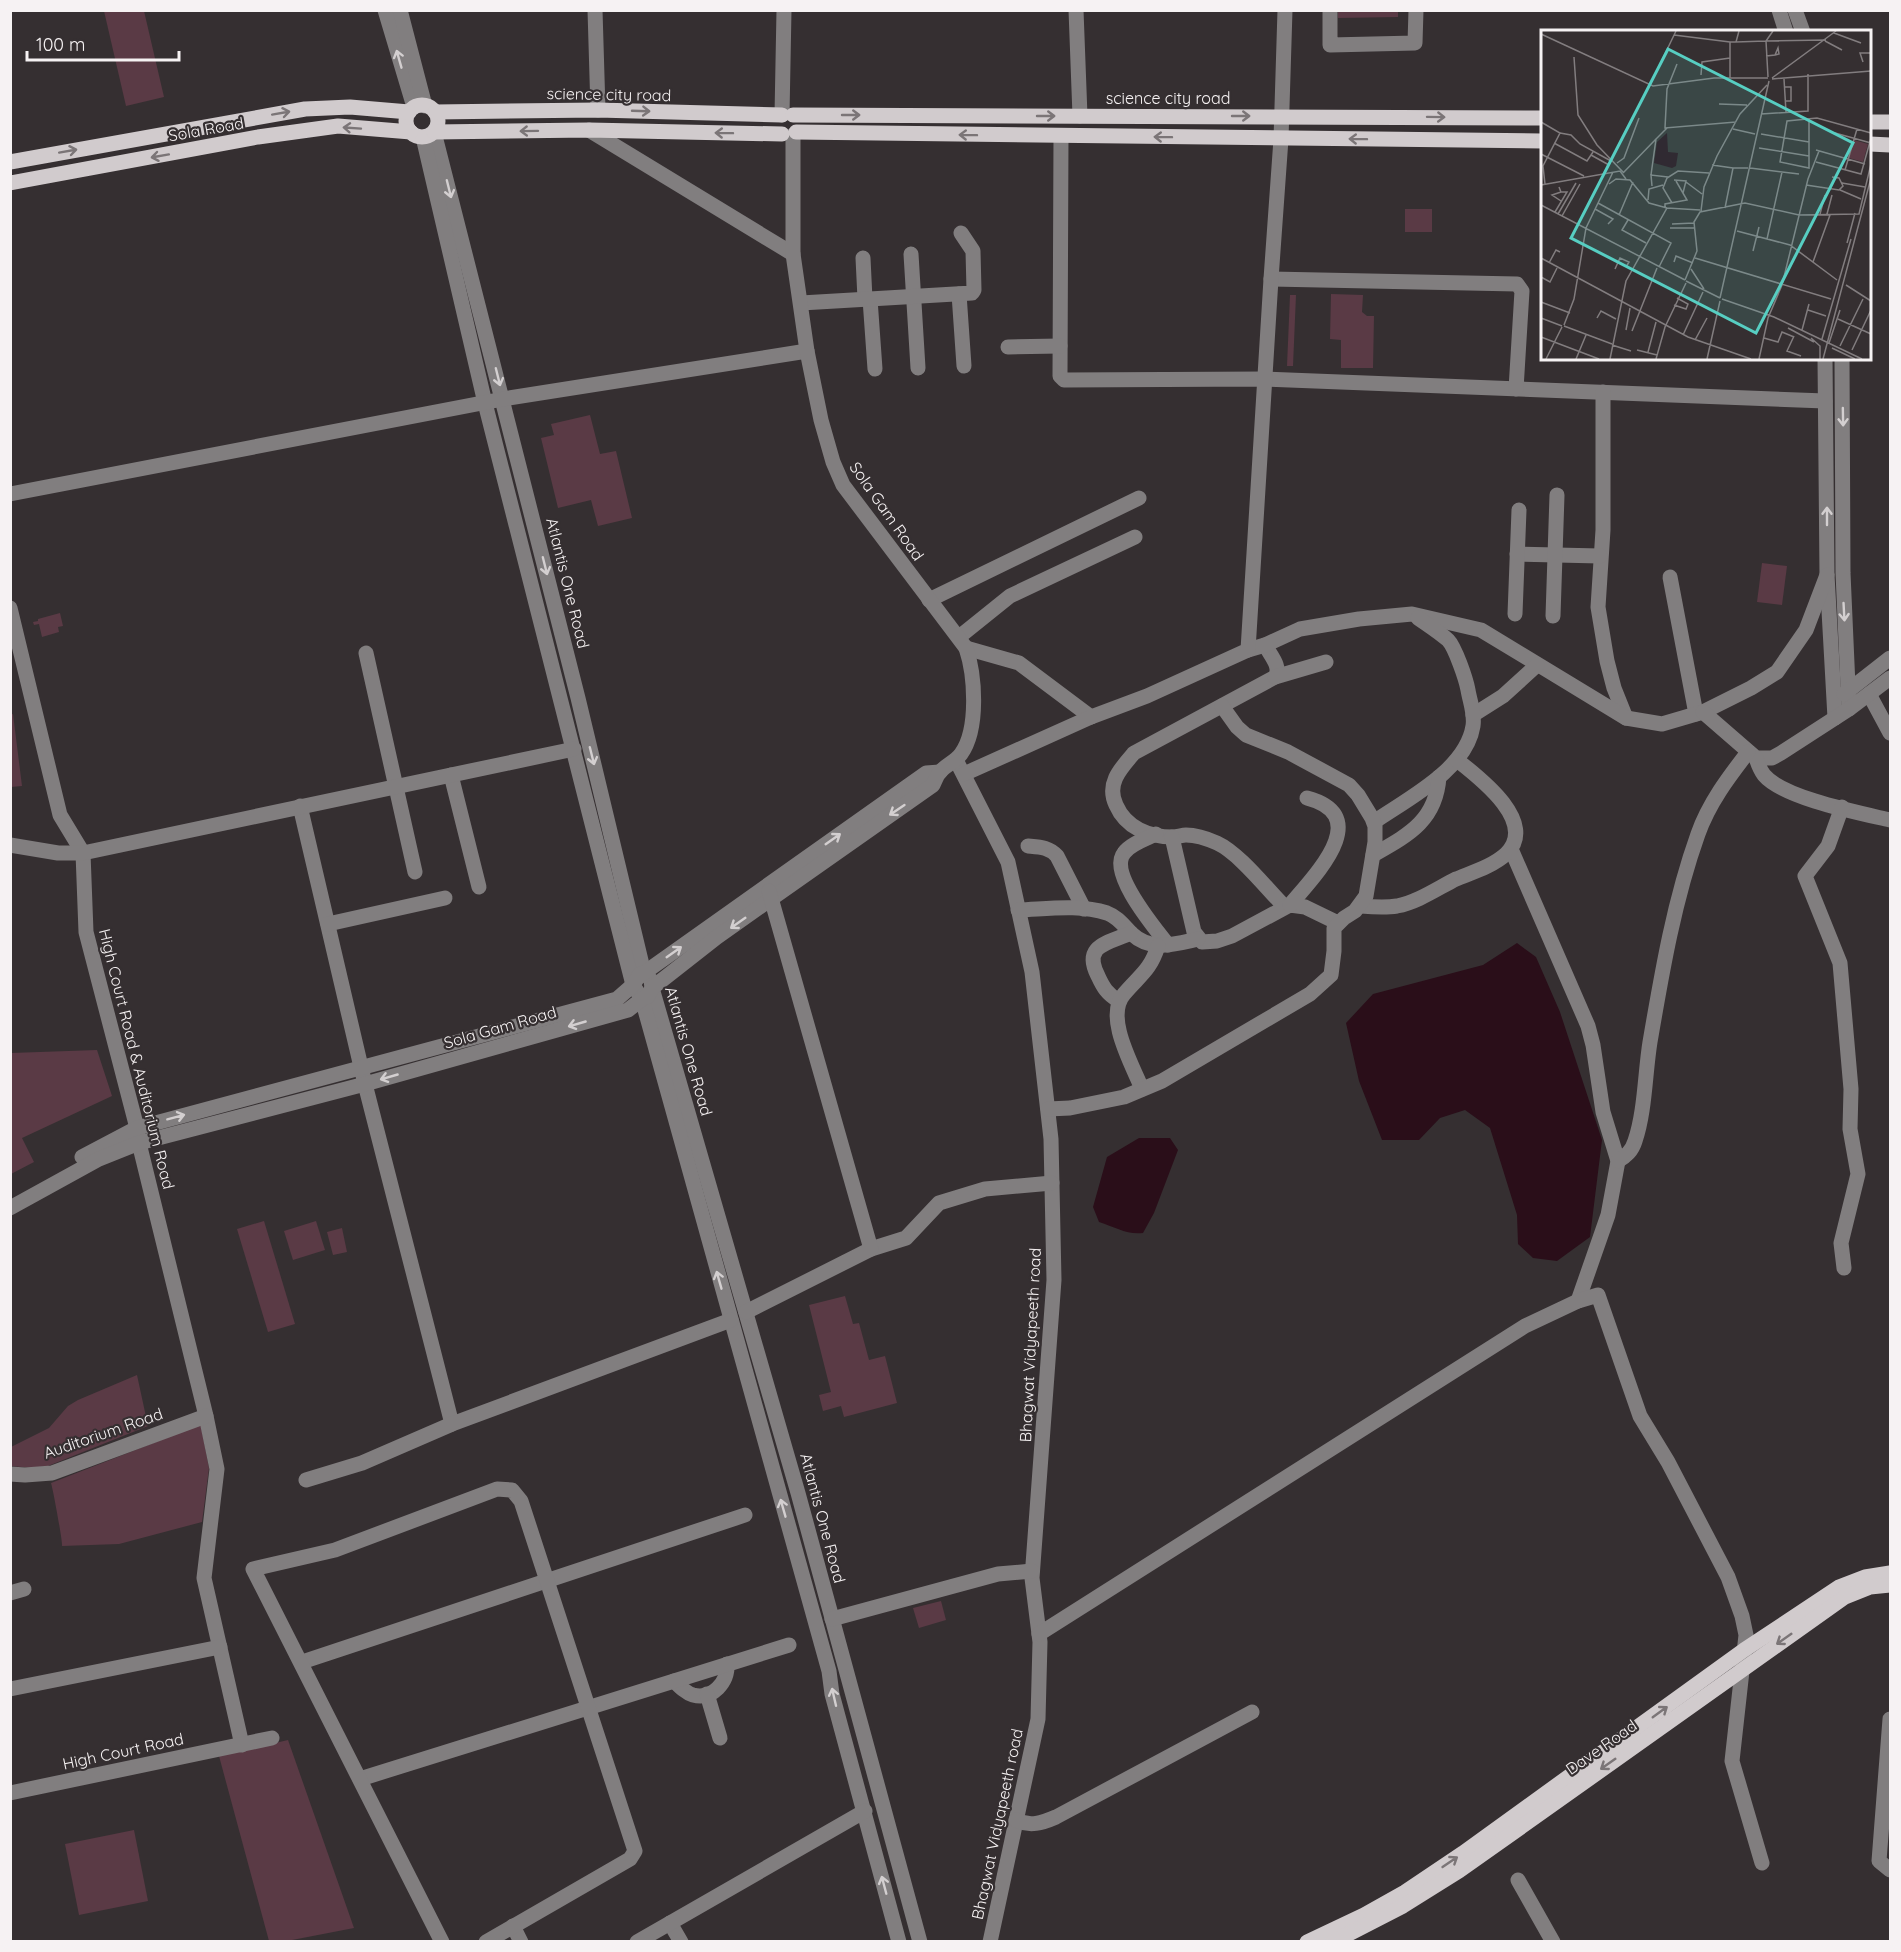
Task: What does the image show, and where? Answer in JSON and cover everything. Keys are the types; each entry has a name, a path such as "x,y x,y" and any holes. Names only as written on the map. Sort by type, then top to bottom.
{"main road":[{"name":"Sola Road","path":"10,162 305,109 350,107 421,109"},
{"name":"science city road","path":"421,109 598,110 787,115 1282,115 1541,118"},
{"path":"421,109 438,122 423,134 406,122 421,109"},
{"path":"787,115 799,123 790,134"},
{"path":"1871,122 1890,122"},
{"name":"Sola Road","path":"10,183 258,137 338,126 423,134 589,130 1541,141"},
{"path":"1871,144 1890,144"},
{"path":"1307,1941 1364,1915 1434,1873 1744,1650 1839,1587 1865,1577 1890,1573"},
{"name":"Dave Road","path":"1333,1941 1403,1906 1459,1871 1845,1597 1870,1587 1890,1585"}],"street":[{"path":"385,10 421,109"},
{"path":"399,10 421,109"},
{"path":"595,10 598,110"},
{"path":"784,10 787,115"},
{"path":"1076,10 1080,116"},
{"path":"1248,650 1281,139 1285,10"},
{"path":"1330,10 1330,45 1416,43 1416,10"},
{"path":"1779,10 1785,30"},
{"path":"1795,10 1802,30"},
{"path":"589,130 793,254"},
{"name":"Atlantis One Road","path":"423,134 503,399 644,973 651,980 647,993 730,1320 829,1671 832,1694 899,1941"},
{"name":"Atlantis One Road","path":"423,134 485,403 633,985 647,993 746,1312 798,1493 920,1941"},
{"name":"Sola Gam Road","path":"10,1208 138,1136 365,1084 628,1010 770,892 926,773 939,772 956,760 967,743 972,713 971,664 962,643 843,485 837,475 821,420 807,351 793,254 790,134"},
{"path":"1061,136 1060,376 1064,380 1265,379 1825,401"},
{"path":"801,303 969,294 974,290 973,251 961,233"},
{"path":"911,254 918,368"},
{"path":"863,258 875,369"},
{"path":"1271,279 1517,284 1522,291 1516,389"},
{"path":"959,294 964,366"},
{"path":"1008,347 1060,346"},
{"path":"10,494 503,399 807,351"},
{"path":"1825,360 1827,575 1835,718"},
{"path":"1842,360 1843,573 1849,709"},
{"path":"1603,392 1602,530 1598,599 1602,634 1614,688 1626,717"},
{"path":"1553,616 1557,495"},
{"path":"929,600 1138,498"},
{"path":"1515,614 1519,510"},
{"path":"1091,717 1019,663 962,643 1010,597 1135,537"},
{"path":"1517,554 1600,556"},
{"path":"964,774 1091,717 1147,696 1300,629 1359,619 1413,614 1481,630 1626,717 1662,724 1700,713 1751,688 1777,672 1806,630 1827,575"},
{"path":"1670,578 1700,713 1783,790 1890,820"},
{"name":"High Court Road & Auditorium Road","path":"10,608 60,815 83,853 86,932 206,1416"},
{"path":"1374,822 1439,777 1457,760 1467,745 1473,728 1467,684 1449,641 1413,614"},
{"path":"1265,645 1278,668 1275,677"},
{"path":"366,653 415,872"},
{"path":"1834,701 1890,658"},
{"path":"1326,662 1275,677 1134,753 1118,772 1113,786 1113,797 1122,818 1129,824 1155,834 1172,837 1187,835 1220,844 1287,905 1305,907 1338,923"},
{"path":"1473,715 1503,696 1537,665"},
{"path":"1618,1161 1629,1154 1637,1134 1650,1043 1665,964 1689,862 1710,806 1756,763 1772,758 1849,709 1890,678"},
{"path":"1869,694 1890,733"},
{"path":"1048,1109 1090,1105 1124,1097 1162,1081 1311,994 1331,975 1334,928 1360,906 1366,896 1375,842 1374,822 1358,795 1349,785 1288,752 1246,735 1237,727 1222,706"},
{"path":"10,845 58,853 83,853 574,749"},
{"name":"Bhagwat Vidyapeeth road","path":"956,760 1008,862 1032,972 1051,1138 1054,1280 1032,1571 1039,1634 1038,1719 990,1941"},
{"path":"1360,906 1382,908 1410,902 1494,863 1511,849 1516,840 1516,831 1506,807 1485,781 1457,760"},
{"path":"451,775 479,887"},
{"path":"1373,855 1405,837 1420,824 1430,812 1439,777"},
{"path":"1018,910 1084,909 1110,914 1131,933 1149,945 1163,946 1198,939 1205,942 1232,936 1287,905 1329,858 1336,844 1338,833 1336,821 1330,808 1323,802 1306,798"},
{"path":"300,806 361,1068 452,1424"},
{"path":"1842,807 1828,846 1805,876 1840,963 1851,1089 1850,1129 1858,1174 1841,1243 1844,1268"},
{"path":"1155,834 1127,850 1120,860 1120,868 1129,891 1163,946"},
{"path":"1172,837 1194,932 1198,939"},
{"path":"1028,846 1053,851 1062,863 1084,909"},
{"path":"1511,849 1562,970 1585,1018 1593,1045 1603,1112 1618,1161 1608,1215 1578,1301"},
{"path":"770,892 871,1249"},
{"name":"Sola Gam Road","path":"10,1196 138,1136 361,1068 616,999 633,985 640,974 770,892"},
{"path":"328,924 446,898"},
{"path":"1119,1001 1104,989 1093,966 1093,953 1100,947 1131,933"},
{"path":"1142,1089 1119,1031 1117,1017 1119,1001 1150,966 1163,946"},
{"path":"746,1312 871,1249 906,1238 939,1203 985,1189 1052,1183"},
{"path":"1039,1634 1525,1326 1578,1301 1598,1295 1640,1416 1668,1462 1728,1577 1743,1616 1746,1635 1732,1761 1762,1863"},
{"path":"306,1480 362,1463 452,1424 730,1320"},
{"path":"206,1416 217,1469 204,1578 242,1744"},
{"name":"Auditorium Road","path":"10,1474 52,1473 206,1416"},
{"path":"442,1941 253,1569 335,1550 497,1489 512,1490 521,1500 635,1851 630,1858 486,1941"},
{"path":"302,1662 745,1515"},
{"path":"832,1619 998,1574 1032,1571"},
{"path":"360,1779 789,1645"},
{"path":"10,1689 220,1647"},
{"path":"674,1681 692,1695 707,1694 721,1686 728,1676 727,1664"},
{"path":"707,1694 720,1738"},
{"path":"1016,1820 1025,1825 1056,1817 1252,1712"},
{"path":"1890,1719 1879,1861 1890,1870"},
{"name":"High Court Road","path":"10,1793 272,1738"},
{"path":"637,1941 865,1810"},
{"path":"1518,1880 1553,1941"},
{"path":"670,1923 681,1941"},
{"path":"513,1926 521,1941"}],"shaded area":[{"path":"104,11 144,11 164,97 126,106"},
{"path":"1338,11 1398,11 1398,17 1338,18"},
{"path":"1405,209 1432,209 1432,232 1405,232"},
{"path":"1331,294 1363,295 1362,312 1367,316 1374,316 1373,368 1341,368 1341,340 1330,339"},
{"path":"1290,295 1296,295 1293,366 1287,366"},
{"path":"590,415 600,454 616,451 632,518 598,526 591,500 558,508 541,438 554,435 551,424"},
{"path":"1762,563 1787,566 1782,605 1757,602"},
{"path":"60,613 63,626 58,627 59,632 42,637 39,624 34,625 33,622"},
{"path":"13,714 22,786 11,787 10,715"},
{"path":"1517,943 1536,957 1560,1012 1602,1140 1590,1237 1557,1261 1533,1258 1518,1244 1517,1215 1490,1128 1465,1110 1440,1118 1419,1140 1382,1140 1359,1081 1346,1023 1373,994 1483,965"},
{"path":"97,1050 112,1096 22,1138 34,1162 11,1174 11,1053"},
{"path":"1139,1138 1170,1138 1178,1150 1154,1213 1143,1233 1126,1232 1099,1222 1093,1207 1107,1157"},
{"path":"264,1221 295,1324 268,1332 237,1229"},
{"path":"316,1221 325,1250 293,1260 284,1231"},
{"path":"342,1228 347,1252 333,1255 327,1232"},
{"path":"845,1296 853,1324 859,1323 869,1360 885,1356 897,1403 844,1417 841,1406 823,1411 819,1395 831,1392 809,1305"},
{"path":"137,1375 148,1426 48,1466 32,1468 11,1466 11,1447 49,1428 68,1406 78,1400"},
{"path":"201,1426 209,1468 202,1522 119,1544 62,1546 51,1483"},
{"path":"941,1601 946,1620 919,1628 913,1608"},
{"path":"288,1740 354,1928 287,1941 269,1941 219,1756"},
{"path":"134,1830 148,1901 79,1915 65,1844"}]}
